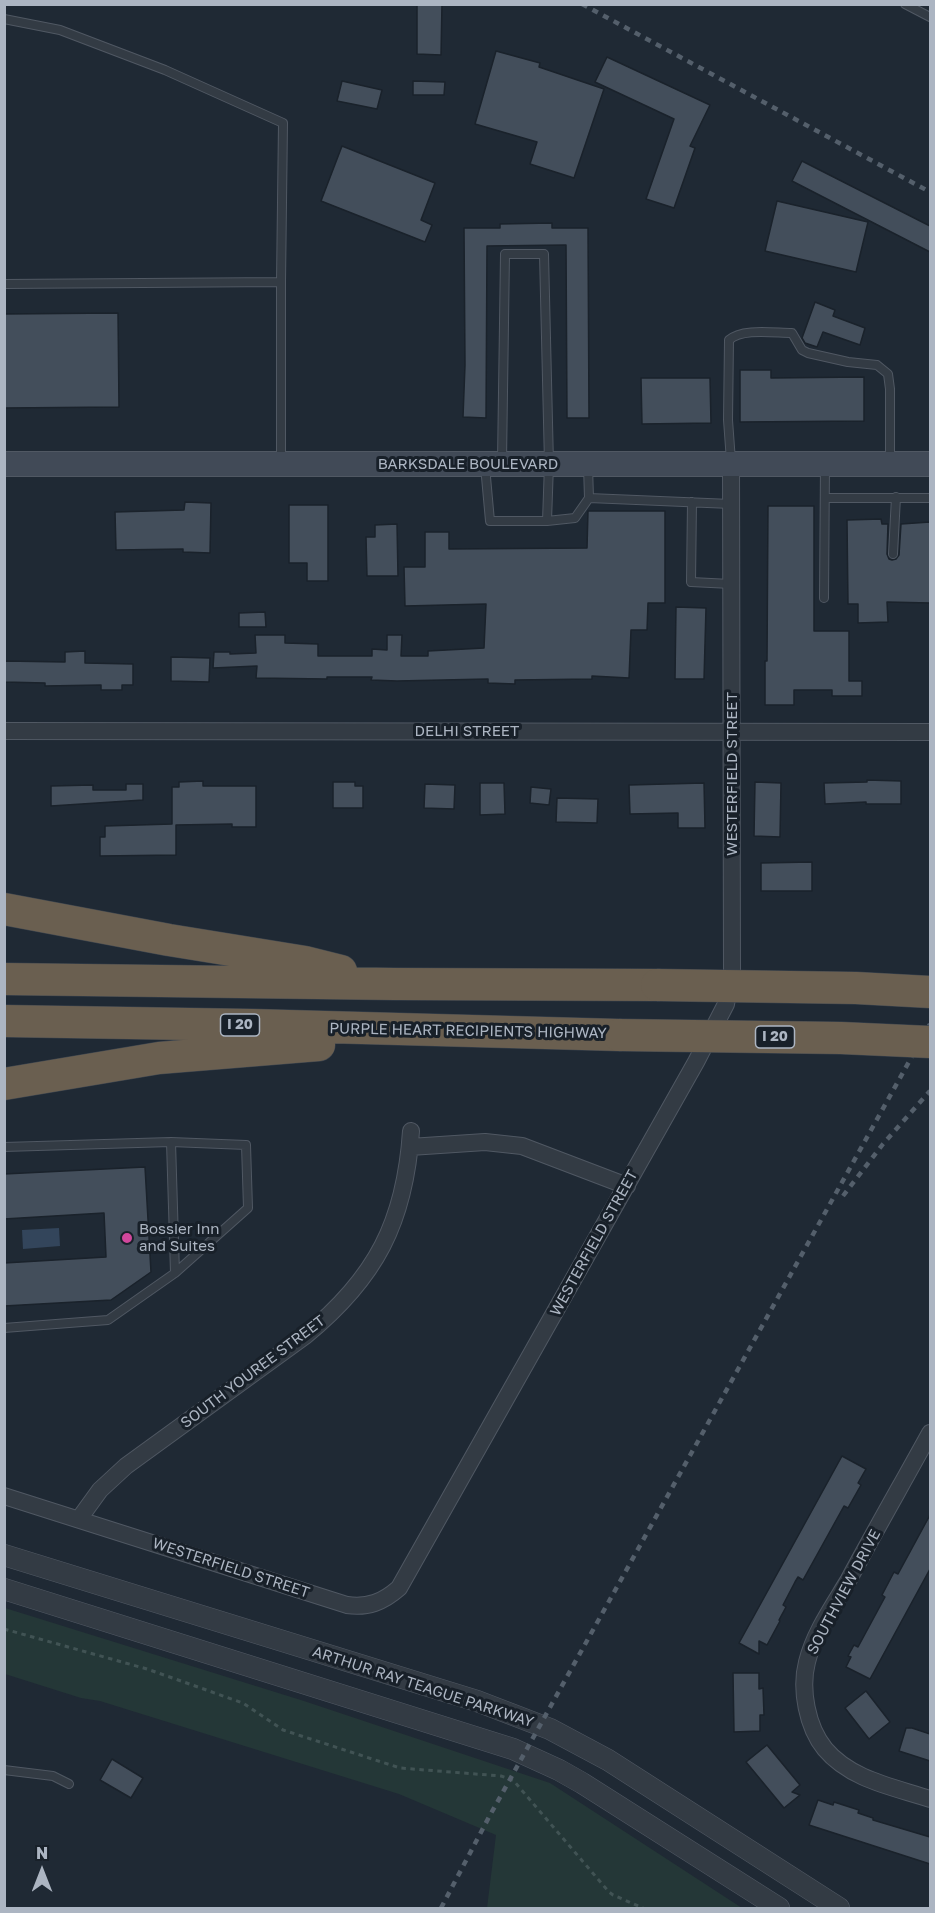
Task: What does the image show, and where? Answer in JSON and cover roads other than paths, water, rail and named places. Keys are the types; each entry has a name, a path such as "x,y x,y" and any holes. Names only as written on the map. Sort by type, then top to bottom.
{"highway":[{"path":"4,909 169,940 305,962 394,984"},
{"path":"4,979 657,985 856,988 930,992"},
{"name":"PURPLE HEART RECIPIENTS HIGHWAY","path":"4,1022 252,1025 930,1042"},
{"path":"4,1084 159,1058 476,1032"}],"main road":[{"name":"BARKSDALE BOULEVARD","path":"4,464 930,464"}],"street":[{"name":"WESTERFIELD STREET","path":"4,1496 347,1605 365,1606 383,1601 399,1588 627,1186 696,1062 729,996 732,973 731,464"},
{"name":"DELHI STREET","path":"4,731 930,732"},
{"name":"SOUTH YOUREE STREET","path":"79,1519 100,1490 126,1466 305,1336 342,1303 372,1265 395,1220 405,1184 410,1139 522,1146 627,1186"},
{"name":"SOUTHVIEW DRIVE","path":"930,1433 812,1646 806,1663 804,1695 817,1735 825,1748 837,1760 862,1777 930,1799"},
{"name":"ARTHUR RAY TEAGUE PARKWAY","path":"4,1555 477,1701 550,1729 608,1760 839,1908"},
{"name":"ARTHUR RAY TEAGUE PARKWAY","path":"4,1589 513,1749 582,1782 779,1908"}],"lane":[{"path":"905,4 930,18"},
{"path":"4,19 26,22 70,34 181,76 283,123 281,464"},
{"path":"547,521 549,464 544,254 505,254 490,521 547,521 575,518 589,498 588,464"},
{"path":"4,284 281,282"},
{"path":"731,464 728,420 729,340 742,333 792,333 802,350 808,353 848,362 877,365 888,374 890,464"},
{"path":"824,598 825,464"},
{"path":"893,554 896,497"},
{"path":"589,498 731,504"},
{"path":"826,498 930,498"},
{"path":"692,502 691,582 731,584"},
{"path":"171,1142 175,1273"},
{"path":"4,1147 171,1142 246,1146 248,1208 175,1273 108,1320 4,1328"},
{"path":"4,1770 53,1776 69,1784"}],"water":[{"path":"59,1228 60,1246 23,1249 22,1230"}],"railway":[{"path":"582,4 930,192"},
{"path":"441,1908 489,1817 930,1024"},
{"path":"843,1196 883,1144 930,1091"}],"place":[{"name":"Bossier Inn and Suites","path":"127,1238"}]}
